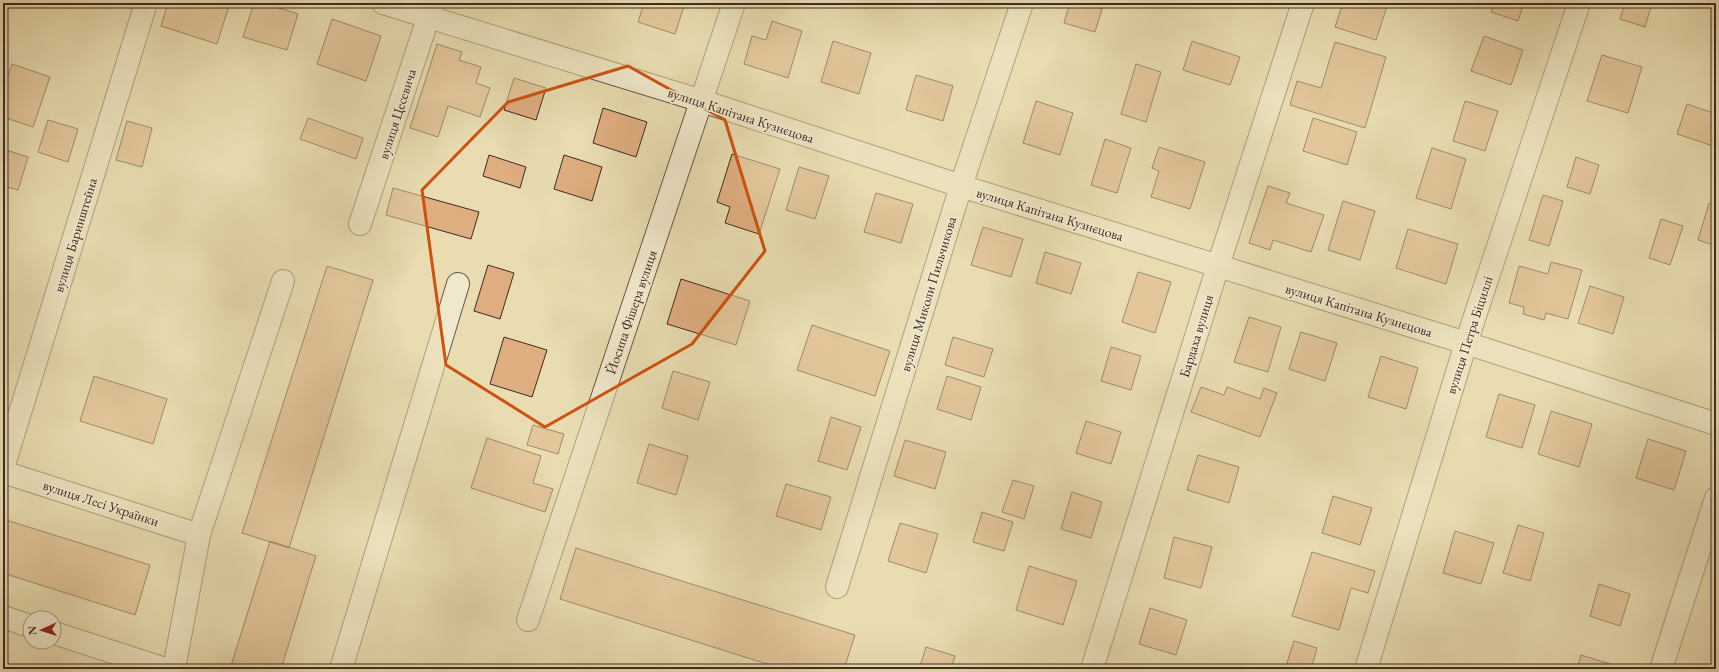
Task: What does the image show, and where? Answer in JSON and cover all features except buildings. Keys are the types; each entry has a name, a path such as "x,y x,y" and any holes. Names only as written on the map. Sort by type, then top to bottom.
{"street":[{"name":"вулиця Баринштейна","path":"3,468 146,3"},
{"name":"вулиця Капітана Кузнєцова","path":"383,3 431,11 961,186 1466,343 1716,424"},
{"name":"Йосипа Фішера вулиця","path":"528,620 734,3"},
{"name":"вулиця Миколи Пильчикова","path":"837,587 961,186 1022,3"},
{"name":"Бардаха вулиця","path":"1092,669 1218,266 1303,3"},
{"name":"вулиця Петра Біциллі","path":"1366,669 1466,343 1579,3"},
{"name":"вулиця Цесевича","path":"360,224 431,11"},
{"path":"174,669 199,535 282,281"},
{"path":"341,669 458,284"},
{"name":"вулиця Лесі Українки","path":"3,472 199,535"},
{"path":"1661,669 1716,498"},
{"path":"3,617 22,623"},
{"path":"62,636 165,669"}],"highlighted area":[{"path":"628,66 725,120 765,251 692,344 545,427 446,365 422,190 508,102"}]}
